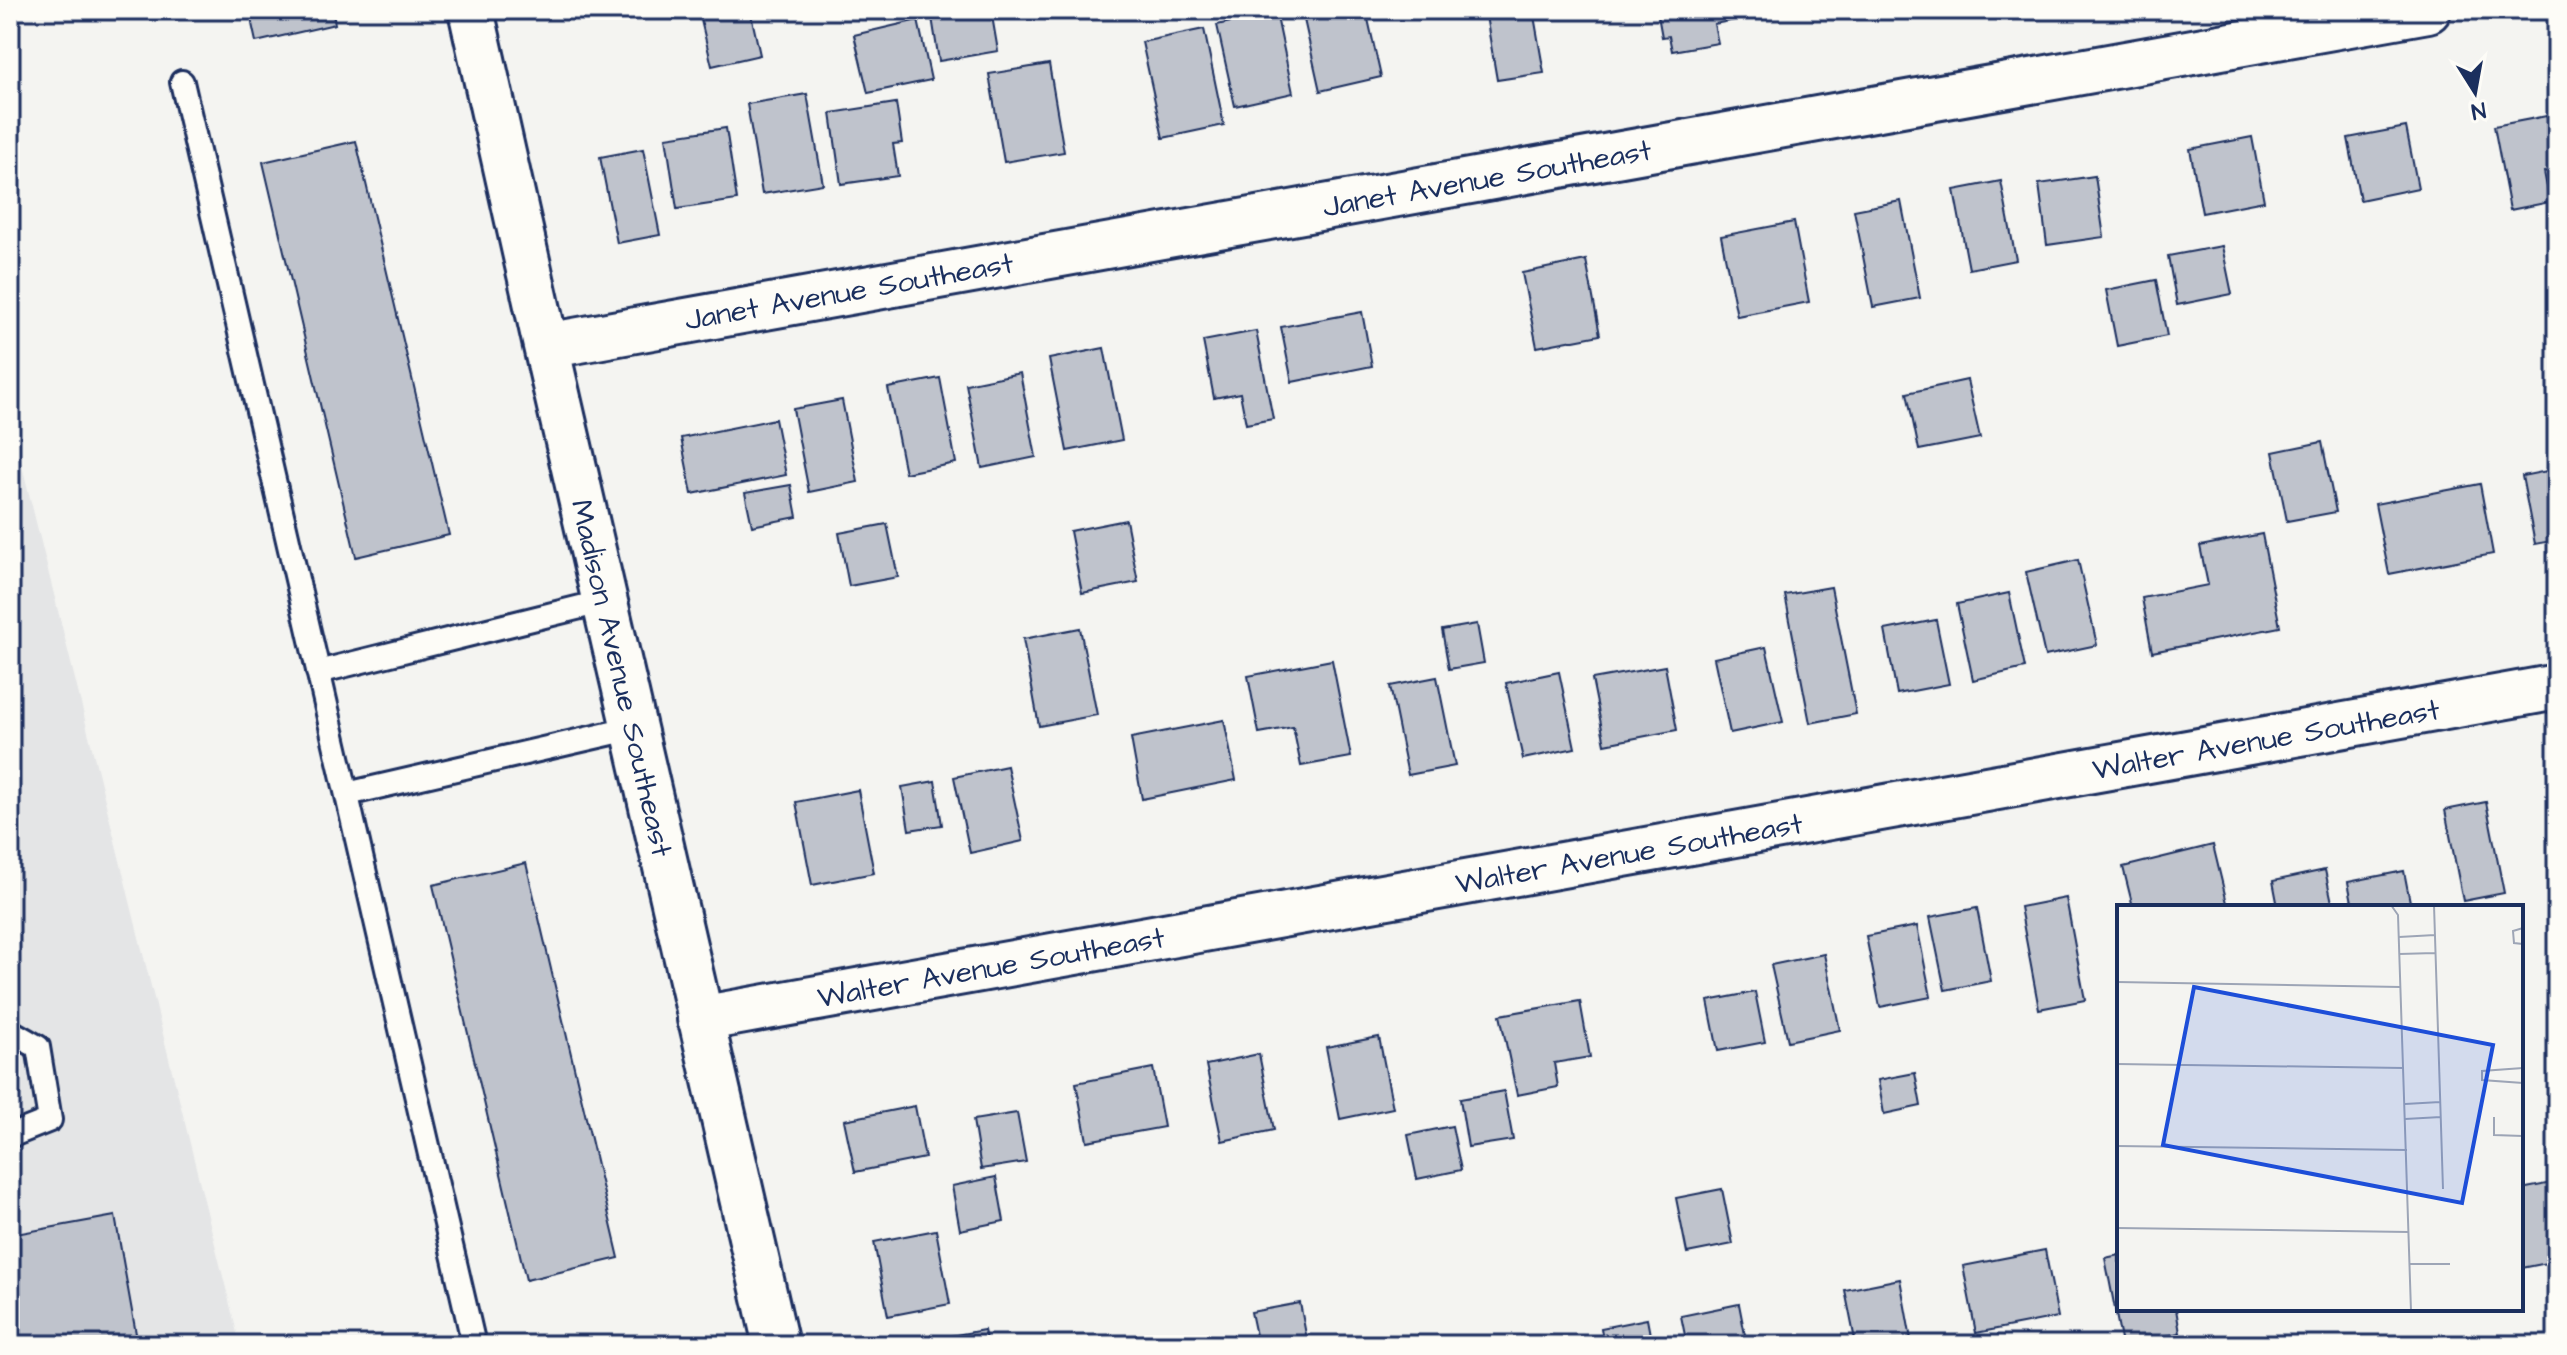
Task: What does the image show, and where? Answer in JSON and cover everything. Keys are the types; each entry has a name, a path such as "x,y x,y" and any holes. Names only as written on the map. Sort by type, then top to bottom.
{"street":[{"name":"Madison Avenue Southeast","path":"471,10 776,1345"},
{"name":"Janet Avenue Southeast","path":"546,346 2428,10"},
{"name":"Walter Avenue Southeast","path":"700,1019 2557,687"}],"lane":[{"path":"182,82 474,1345"},
{"path":"318,672 605,601"},
{"path":"347,794 634,728"},
{"path":"10,1031 38,1047 50,1120 10,1136"}],"shaded area":[{"path":"10,417 240,1345 10,1345"}],"building":[{"path":"249,10 332,10 335,24 256,42"},
{"path":"727,10 750,10 760,55 712,66 700,16"},
{"path":"991,10 998,51 939,61 931,11"},
{"path":"1324,10 1366,10 1381,77 1320,91 1303,15"},
{"path":"1485,10 1533,10 1544,73 1497,80"},
{"path":"1657,10 1756,10 1757,16 1714,24 1718,43 1672,51 1669,36 1662,37"},
{"path":"1276,12 1293,93 1235,106 1217,25"},
{"path":"918,20 931,80 868,93 854,35"},
{"path":"1204,29 1224,125 1163,138 1142,42"},
{"path":"1049,64 1064,152 1004,162 989,74"},
{"path":"807,94 823,184 762,194 747,104"},
{"path":"896,103 902,143 893,144 898,176 841,184 831,113"},
{"path":"2557,114 2557,169 2544,172 2550,202 2510,210 2494,126"},
{"path":"2406,127 2418,188 2360,200 2348,138"},
{"path":"726,128 737,200 677,209 666,137"},
{"path":"2252,137 2264,201 2202,213 2190,149"},
{"path":"356,141 449,535 356,557 263,162"},
{"path":"643,149 660,235 617,243 600,157"},
{"path":"2095,176 2104,237 2047,245 2039,184"},
{"path":"2001,181 2016,260 1969,269 1954,190"},
{"path":"1901,201 1920,298 1873,307 1854,210"},
{"path":"1794,222 1809,302 1737,316 1721,236"},
{"path":"2222,246 2232,294 2177,305 2168,256"},
{"path":"1586,260 1600,335 1537,347 1522,273"},
{"path":"2156,280 2167,336 2117,346 2106,290"},
{"path":"1362,312 1372,366 1292,382 1281,327"},
{"path":"1256,331 1273,419 1246,424 1240,393 1214,398 1203,341"},
{"path":"1104,348 1122,440 1067,451 1049,359"},
{"path":"1020,373 1036,457 982,468 966,384"},
{"path":"940,378 956,463 905,473 888,388"},
{"path":"1967,380 1980,438 1919,450 1907,393"},
{"path":"842,400 858,482 809,492 793,409"},
{"path":"775,419 786,475 692,494 681,438"},
{"path":"2322,442 2336,512 2287,521 2273,452"},
{"path":"2557,469 2557,540 2535,544 2522,476"},
{"path":"2480,484 2493,554 2389,574 2375,504"},
{"path":"791,485 797,517 752,526 745,493"},
{"path":"1126,520 1138,582 1082,593 1070,531"},
{"path":"887,524 898,577 849,586 839,533"},
{"path":"2262,534 2280,627 2152,652 2142,598 2208,585 2200,546"},
{"path":"2078,560 2097,645 2045,656 2026,572"},
{"path":"1831,587 1856,714 1810,723 1785,595"},
{"path":"2009,593 2025,668 1973,680 1957,604"},
{"path":"1936,620 1949,684 1897,694 1885,630"},
{"path":"1477,624 1484,663 1449,669 1442,630"},
{"path":"1080,628 1097,715 1039,726 1023,639"},
{"path":"1766,647 1783,722 1730,733 1714,658"},
{"path":"1332,660 1351,757 1301,766 1293,727 1259,733 1248,676"},
{"path":"1665,666 1677,730 1605,744 1592,679"},
{"path":"1559,672 1575,748 1523,759 1506,683"},
{"path":"1437,677 1455,766 1408,775 1390,686"},
{"path":"1224,720 1236,780 1142,799 1131,738"},
{"path":"1007,766 1023,841 970,853 954,777"},
{"path":"935,781 942,825 909,830 902,787"},
{"path":"858,790 874,873 812,885 796,802"},
{"path":"2486,802 2504,893 2463,901 2445,810"},
{"path":"2213,845 2228,905 2132,905 2123,867"},
{"path":"526,863 619,1258 526,1280 433,885"},
{"path":"2325,870 2333,905 2278,905 2273,881"},
{"path":"2404,871 2411,905 2353,905 2348,882"},
{"path":"2066,898 2085,1000 2039,1009 2020,907"},
{"path":"1977,908 1991,981 1945,990 1930,917"},
{"path":"1917,926 1931,997 1880,1007 1866,936"},
{"path":"1824,954 1840,1030 1788,1041 1771,965"},
{"path":"1755,992 1765,1042 1718,1051 1708,1001"},
{"path":"1580,1001 1590,1057 1554,1063 1558,1087 1517,1095 1500,1015"},
{"path":"1379,1037 1393,1108 1340,1119 1326,1047"},
{"path":"1259,1054 1274,1130 1222,1141 1206,1065"},
{"path":"1153,1068 1164,1127 1087,1141 1076,1083"},
{"path":"1915,1073 1921,1106 1884,1114 1878,1080"},
{"path":"1504,1091 1513,1140 1468,1147 1460,1099"},
{"path":"915,1106 925,1158 855,1172 844,1120"},
{"path":"1017,1113 1026,1162 981,1169 973,1120"},
{"path":"1452,1126 1461,1170 1417,1179 1408,1135"},
{"path":"996,1177 1004,1221 960,1230 952,1186"},
{"path":"2557,1182 2557,1261 2523,1268 2523,1189"},
{"path":"1722,1189 1733,1244 1687,1253 1676,1198"},
{"path":"115,1216 138,1345 10,1345 10,1235"},
{"path":"936,1230 950,1304 888,1316 874,1242"},
{"path":"2045,1250 2058,1317 1976,1333 1963,1266"},
{"path":"2117,1255 2117,1311 2176,1311 2180,1333 2122,1345 2105,1258"},
{"path":"1900,1279 1912,1345 1829,1345 1855,1340 1845,1290"},
{"path":"1300,1303 1308,1345 1258,1345 1251,1312"},
{"path":"1739,1304 1747,1345 1687,1345 1681,1316"},
{"path":"1647,1319 1652,1345 1604,1345 1601,1328"},
{"path":"984,1330 987,1345 929,1345 928,1340"}]}
